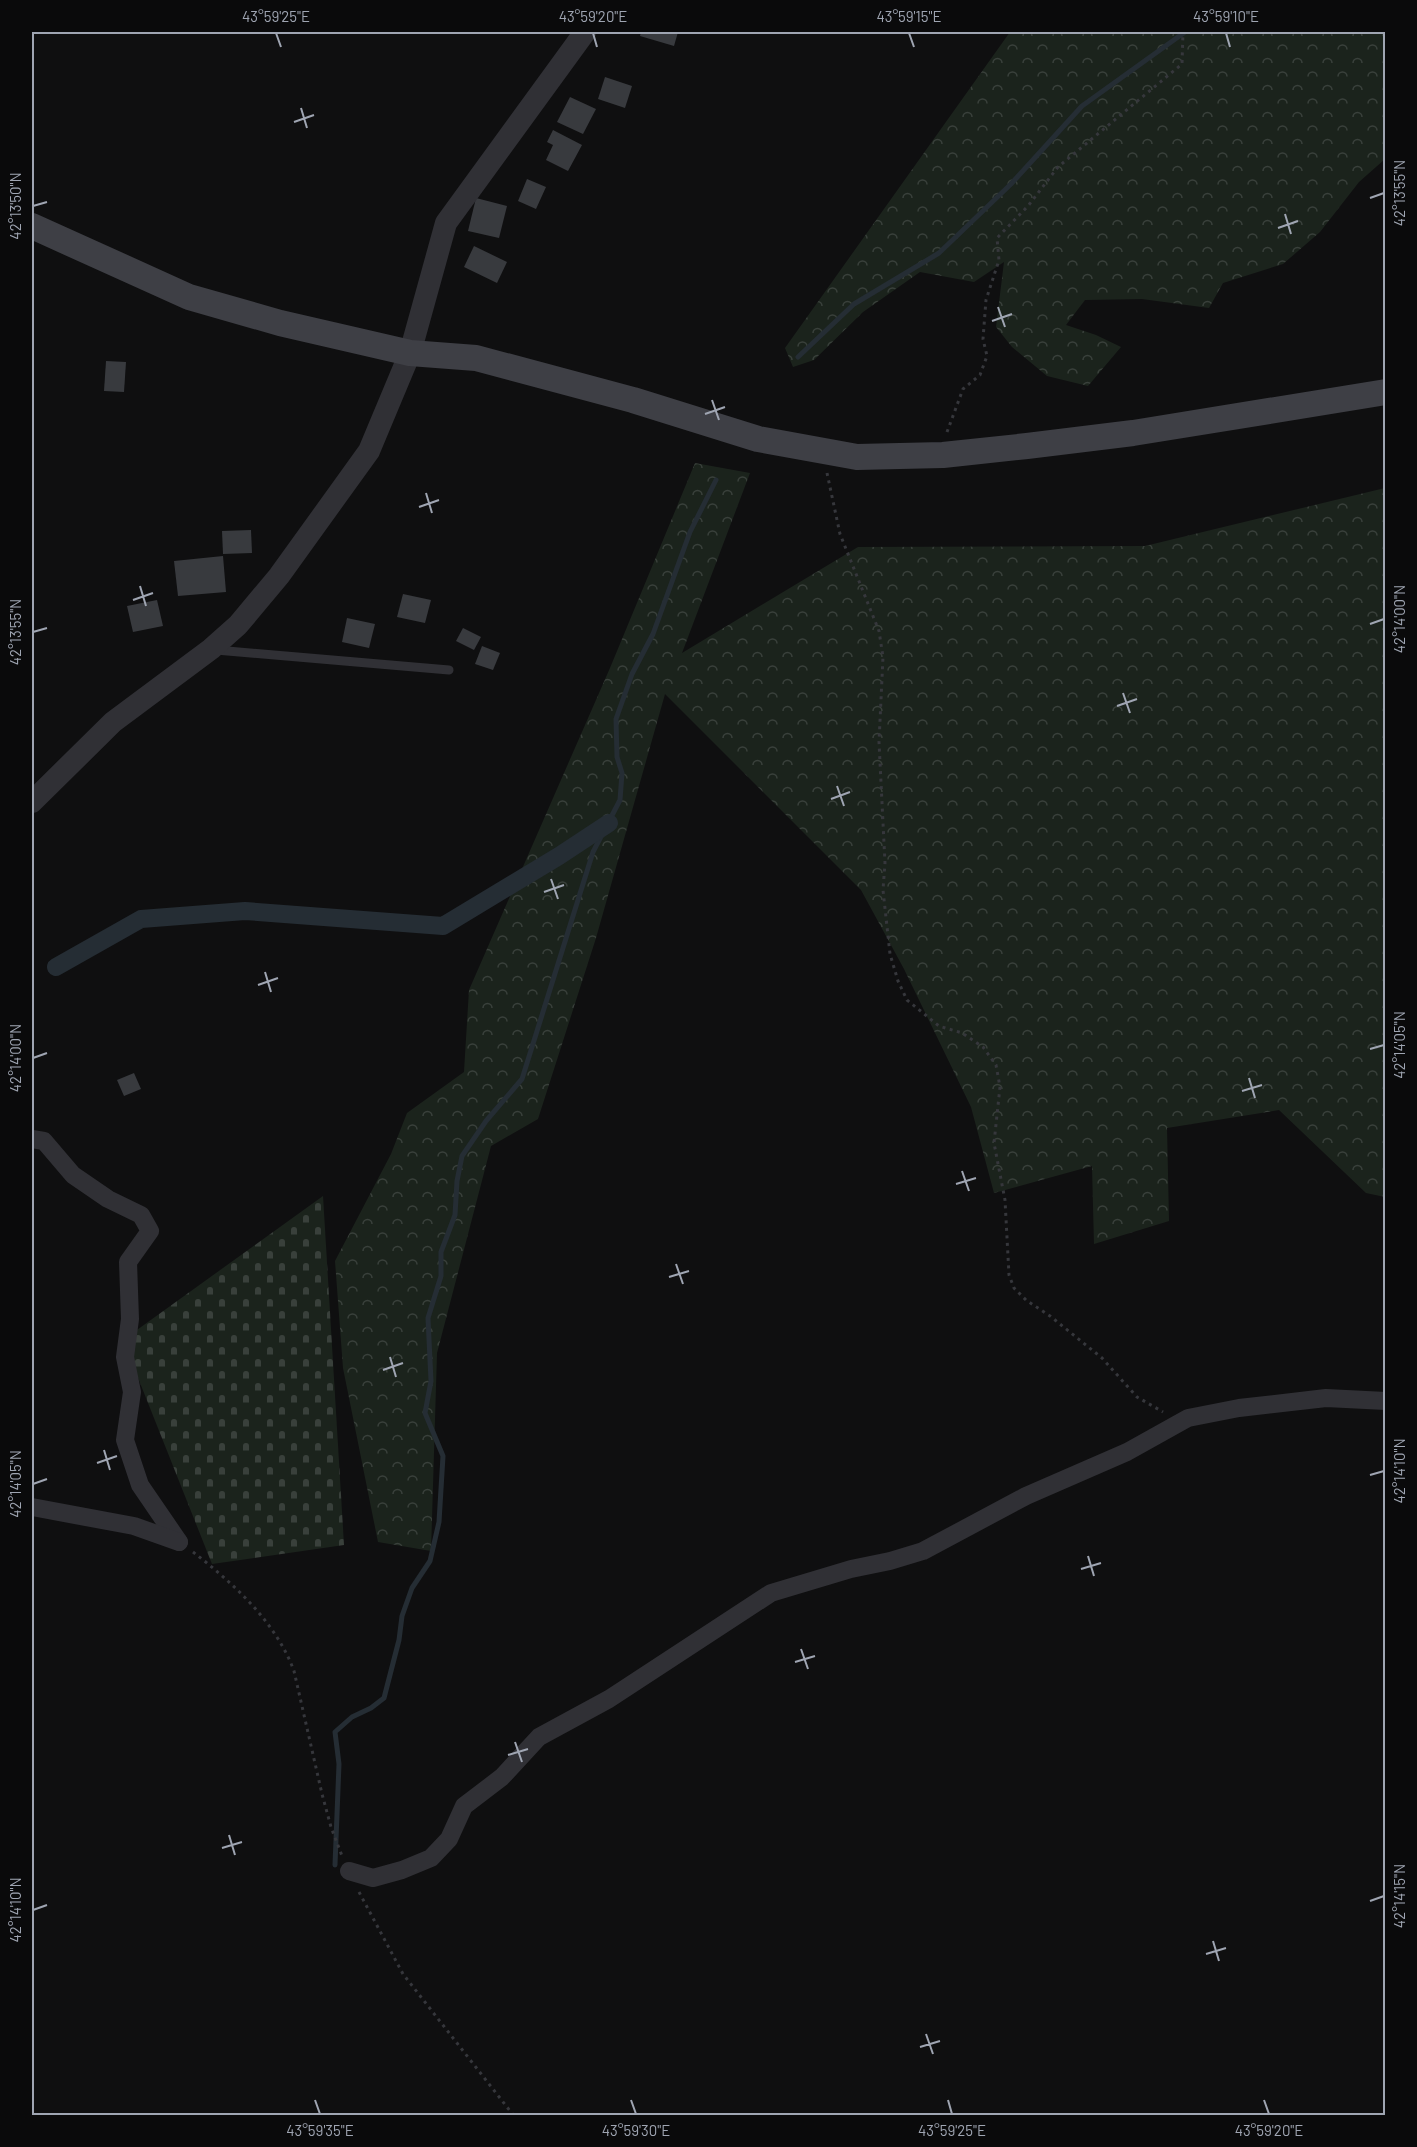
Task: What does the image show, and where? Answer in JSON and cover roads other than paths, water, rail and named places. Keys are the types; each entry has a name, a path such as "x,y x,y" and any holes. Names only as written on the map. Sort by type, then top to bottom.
{"main road":[{"path":"32,226 189,297 280,323 410,353 476,358 633,400 758,439 857,457 943,455 1133,433 1386,392"}],"street":[{"path":"32,802 113,722 211,650 238,625 279,576 369,451 410,353 446,223 585,32"},
{"path":"32,1139 44,1141 73,1174 108,1199 141,1215 150,1231 128,1262 130,1318 125,1357 132,1392 125,1440 140,1485 179,1542 135,1526 32,1507"},
{"path":"349,1871 373,1878 402,1870 431,1858 449,1839 464,1806 502,1777 539,1737 609,1698 771,1593 851,1569 923,1551 1026,1496 1127,1452 1188,1418 1239,1408 1326,1398 1386,1401"}],"lane":[{"path":"211,650 449,670"}],"waterway":[{"path":"798,357 854,304 939,253 1011,184 1082,106 1185,32"},
{"path":"335,1865 339,1764 335,1732 352,1717 371,1708 384,1698 399,1640 402,1616 412,1588 430,1561 439,1522 443,1456 425,1413 431,1381 428,1318 441,1276 441,1252 455,1215 457,1181 462,1156 486,1121 522,1079 593,852 620,800 622,773 617,757 616,719 632,674 653,634 690,532 716,480"},
{"path":"56,967 141,919 245,911 443,926 609,823"}]}
